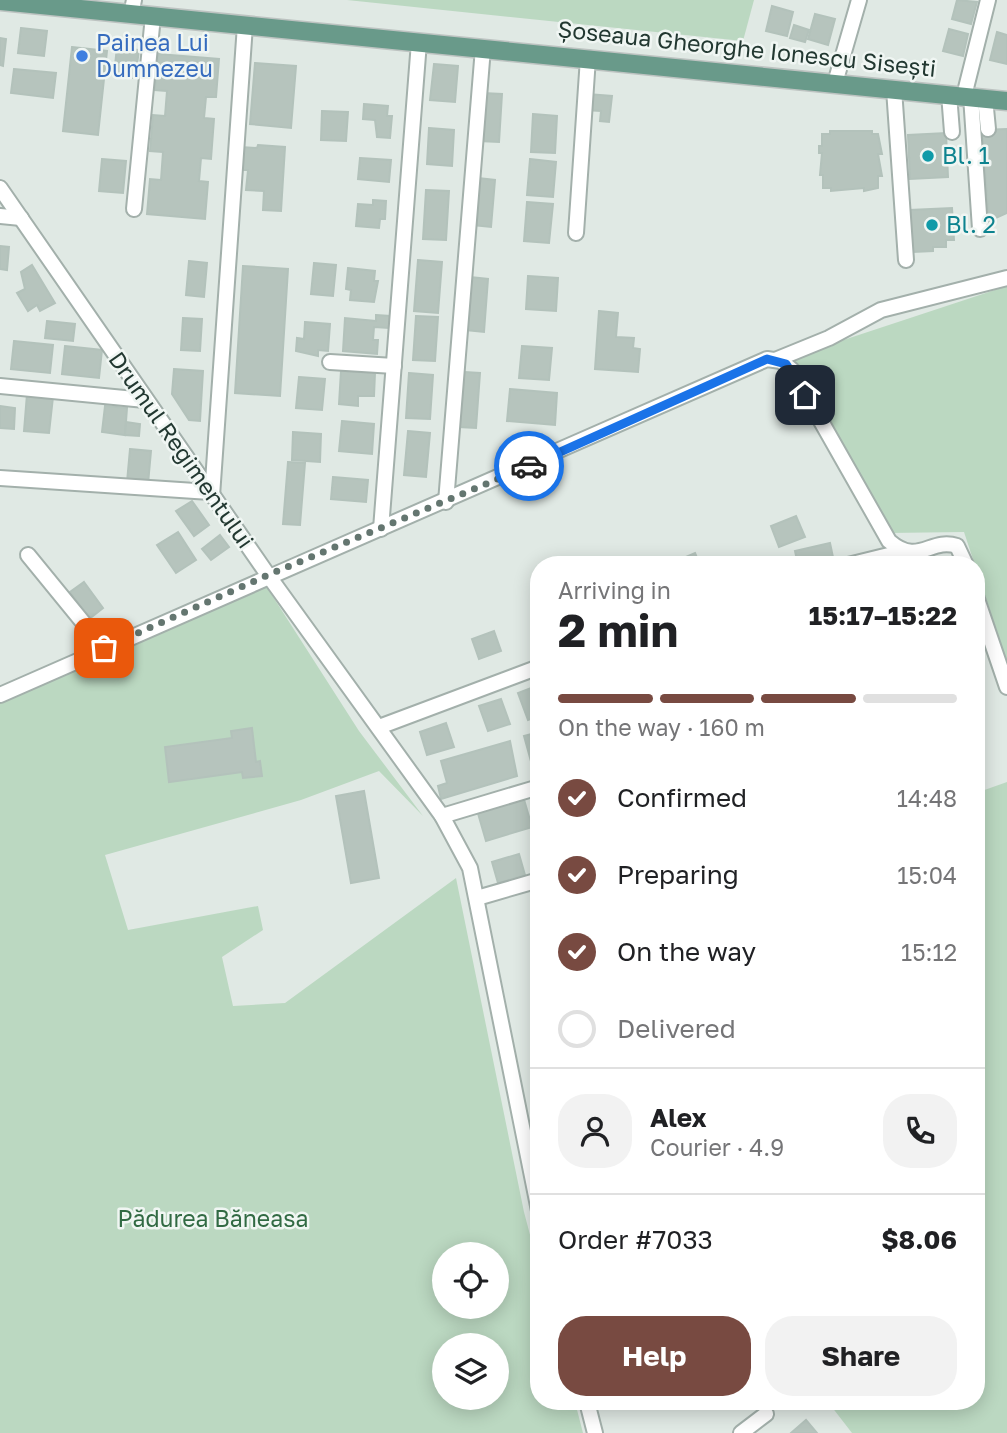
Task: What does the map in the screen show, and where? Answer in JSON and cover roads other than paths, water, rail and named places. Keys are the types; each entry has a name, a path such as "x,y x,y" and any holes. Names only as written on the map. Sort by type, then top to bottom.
{"main road":[{"name":"Șoseaua Gheorghe Ionescu Sisești","path":"0,1 133,7 153,16 1007,101"}],"street":[{"path":"835,83 859,0"},
{"path":"952,132 967,96 988,0"},
{"path":"134,209 153,16"},
{"path":"0,478 211,494 245,25"},
{"path":"381,529 419,42"},
{"path":"446,502 483,48"},
{"path":"576,233 587,58"},
{"path":"894,89 906,260"},
{"path":"967,96 988,129"},
{"path":"967,96 980,229"},
{"name":"Drumul Regimentului","path":"0,188 268,575 442,816 470,869 530,1162"},
{"path":"0,216 21,218"},
{"path":"0,695 268,575 446,502 753,364 775,360 829,338 881,310 1007,278"},
{"path":"775,360 786,364 792,370 880,528 901,552"},
{"path":"330,362 394,366"},
{"path":"0,386 145,400"},
{"path":"885,556 950,544 957,546 962,556"},
{"path":"28,555 104,648"},
{"path":"985,622 1007,687"},
{"path":"379,727 530,670"},
{"path":"442,816 530,790"},
{"path":"477,898 530,883"},
{"path":"589,1410 595,1433"},
{"path":"741,1433 766,1414"}],"place":[{"name":"Painea Lui Dumnezeu","path":"82,56"},
{"name":"Bl. 1","path":"928,156"},
{"name":"Bl. 2","path":"932,225"}],"park label":[{"name":"Pădurea Băneasa","path":"213,1219"}]}
